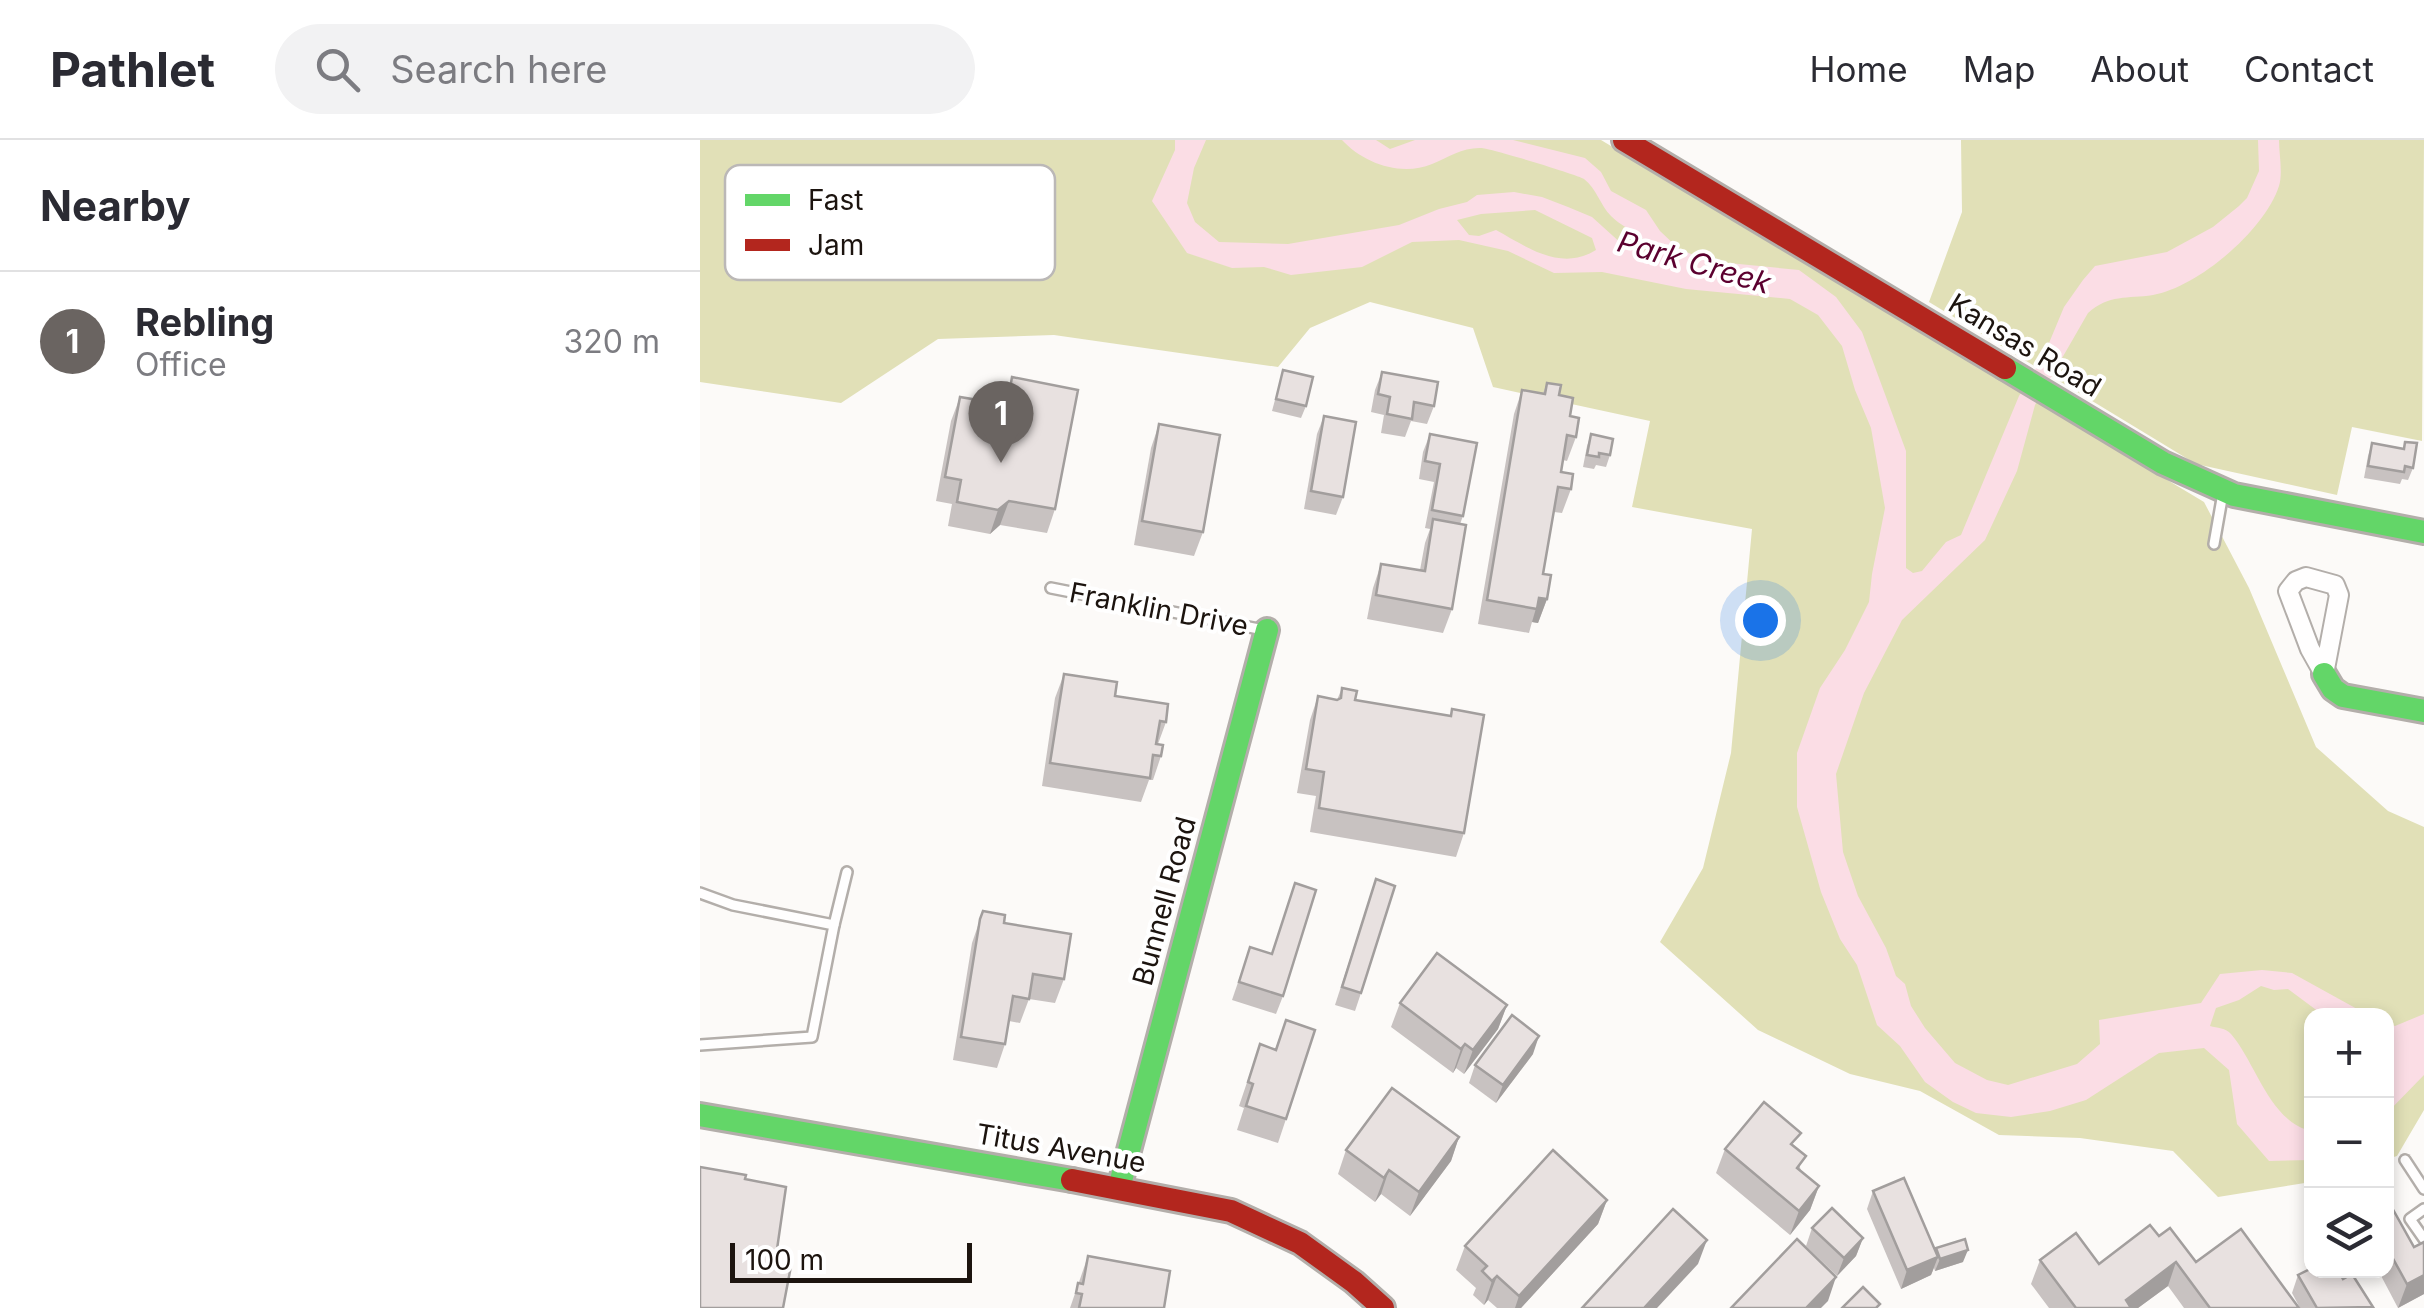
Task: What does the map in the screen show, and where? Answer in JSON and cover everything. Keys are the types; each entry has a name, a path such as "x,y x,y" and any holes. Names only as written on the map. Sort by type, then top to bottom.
{"street":[{"name":"Kansas Road","path":"1624,140 2163,463 2224,490 2274,505 2424,532"},
{"path":"2324,674 2340,596 2334,584 2306,577 2288,591 2310,649 2324,674 2333,689 2343,696 2424,710"},
{"name":"Bunnell Road","path":"1119,1188 1267,630"},
{"name":"Titus Avenue","path":"700,1116 1231,1211 1326,1259 1383,1308"}],"lane":[{"path":"2214,544 2224,490"},
{"name":"Franklin Drive","path":"1052,588 1267,630"},
{"path":"700,1045 812,1038 847,872"},
{"path":"700,893 734,905 834,925"},
{"path":"2405,1160 2424,1189"},
{"path":"2424,1209 2410,1219 2424,1239"}],"green space":[{"path":"700,140 1601,140 2204,502 2249,588 2316,747 2388,811 2424,827 2424,1110 2394,1157 2394,1008 2304,1008 2304,1183 2218,1197 2173,1151 2080,1138 1999,1135 1920,1091 1850,1074 1758,1030 1660,942 1703,868 1731,753 1752,529 1632,507 1650,421 1493,387 1473,328 1370,302 1310,328 1278,367 1054,335 938,339 841,403 700,382"},
{"path":"1961,140 2424,140 2422,441 2352,427 2337,495 2196,464 1929,302 1962,212"}],"water":[{"name":"Park Creek","path":"1175,140 1206,140 1194,168 1187,203 1195,222 1219,242 1288,244 1399,225 1477,195 1514,192 1542,197 1592,217 1623,245 1641,251 1652,249 1611,216 1584,179 1567,173 1482,148 1462,151 1420,168 1395,168 1372,161 1342,140 1376,140 1390,149 1415,140 1513,140 1585,158 1601,172 1611,191 1646,210 1679,249 1708,261 1799,270 1836,297 1862,332 1906,451 1906,568 1913,573 1922,571 1946,542 1961,535 2019,396 2044,355 2064,307 2083,280 2095,266 2167,252 2213,227 2247,198 2259,171 2258,140 2279,140 2279,186 2260,220 2228,254 2171,290 2111,300 2088,313 2035,405 2017,471 1985,540 1902,620 1864,693 1836,774 1843,852 1858,896 1896,976 1905,984 1911,1006 1925,1028 1955,1063 1987,1080 2008,1085 2077,1064 2100,1044 2099,1020 2201,1003 2220,974 2262,970 2292,973 2355,1008 2314,1008 2288,989 2261,986 2216,1008 2210,1026 2231,1034 2274,1104 2304,1128 2304,1160 2269,1161 2237,1124 2229,1070 2204,1048 2159,1053 2086,1100 2011,1117 1976,1113 1953,1102 1925,1082 1900,1046 1877,1025 1857,965 1840,939 1821,892 1797,807 1797,753 1820,688 1869,602 1885,508 1871,428 1842,346 1818,315 1790,299 1686,289 1602,272 1554,273 1508,251 1459,240 1412,242 1362,267 1291,275 1264,267 1232,268 1187,253 1152,201 1175,150","holes":["1535,210 1592,238 1596,250 1570,259 1557,258 1532,250 1496,230 1469,235 1457,220"]},
{"path":"2424,1014 2424,1075 2394,1106 2394,1026"}],"building":[{"path":"1283,370 1313,377 1306,406 1276,399"},
{"path":"1382,372 1438,382 1434,406 1414,402 1412,419 1387,414 1390,397 1378,394"},
{"path":"1012,377 1078,390 1055,509 1009,501 998,510 957,502 961,480 945,477 960,397 984,401 986,391 1009,395"},
{"path":"1547,383 1561,385 1559,395 1573,398 1570,416 1579,418 1576,437 1567,435 1561,472 1573,474 1571,489 1558,487 1543,574 1551,575 1547,599 1539,598 1537,609 1487,600 1522,390 1545,394"},
{"path":"1324,416 1356,422 1343,497 1311,491"},
{"path":"1159,424 1220,435 1203,532 1142,521"},
{"path":"1430,434 1477,443 1463,516 1432,510 1440,464 1425,461"},
{"path":"1591,434 1613,439 1610,455 1587,455"},
{"path":"2405,442 2417,443 2413,468 2405,466 2404,472 2368,466 2372,443 2404,449"},
{"path":"1433,519 1466,525 1452,609 1376,595 1381,564 1425,571"},
{"path":"1064,674 1117,682 1115,696 1168,704 1166,722 1160,721 1156,744 1163,745 1161,756 1153,755 1150,778 1050,763"},
{"path":"1342,688 1357,691 1355,700 1451,716 1452,709 1484,715 1464,833 1319,808 1324,772 1306,769 1318,696 1337,700"},
{"path":"1376,879 1395,886 1361,993 1342,987"},
{"path":"1295,883 1316,890 1283,996 1239,982 1250,947 1272,954"},
{"path":"983,911 1005,915 1004,923 1071,934 1064,979 1033,974 1029,999 1013,996 1005,1044 961,1037"},
{"path":"1437,953 1507,1005 1473,1050 1465,1044 1461,1049 1400,1003"},
{"path":"1512,1015 1539,1036 1503,1085 1475,1065"},
{"path":"1286,1020 1315,1030 1286,1119 1246,1106 1253,1084 1248,1082 1260,1044 1276,1050"},
{"path":"1392,1088 1459,1137 1419,1192 1389,1170 1384,1178 1346,1150"},
{"path":"1764,1102 1801,1133 1791,1144 1806,1156 1797,1168 1819,1186 1799,1211 1725,1149"},
{"path":"1553,1150 1607,1200 1519,1296 1497,1276 1492,1281 1482,1271 1487,1266 1465,1246"},
{"path":"700,1167 786,1187 775,1263 791,1266 783,1308 700,1308"},
{"path":"1904,1178 1938,1257 1907,1270 1873,1191"},
{"path":"1832,1208 1863,1238 1844,1258 1812,1228"},
{"path":"1673,1209 1707,1240 1644,1308 1582,1308"},
{"path":"2394,1211 2414,1247 2424,1242 2424,1275 2407,1284 2394,1260"},
{"path":"2150,1225 2159,1236 2170,1228 2196,1262 2241,1229 2299,1308 2210,1308 2176,1262 2126,1300 2131,1308 2076,1308 2040,1260 2076,1233 2099,1264"},
{"path":"1797,1239 1836,1277 1806,1308 1731,1308"},
{"path":"1965,1239 1968,1250 1940,1259 1936,1248"},
{"path":"1088,1256 1170,1271 1164,1308 1079,1308 1082,1294 1076,1293 1078,1283 1083,1284"},
{"path":"2304,1272 2304,1278 2355,1278 2373,1307 2317,1308 2298,1275"},
{"path":"1863,1287 1880,1304 1876,1308 1842,1308"}],"traffic: fast":[{"path":"2005,368 2163,463 2234,495 2424,532"},
{"path":"1119,1188 1267,630"},
{"path":"2324,674 2343,696 2424,711"},
{"path":"700,1115 1072,1180"}],"traffic: jam":[{"path":"1624,140 2005,368"},
{"path":"1072,1180 1231,1211 1300,1243 1383,1308"}],"place":[{"name":"Rebling","path":"1001,463"}]}
